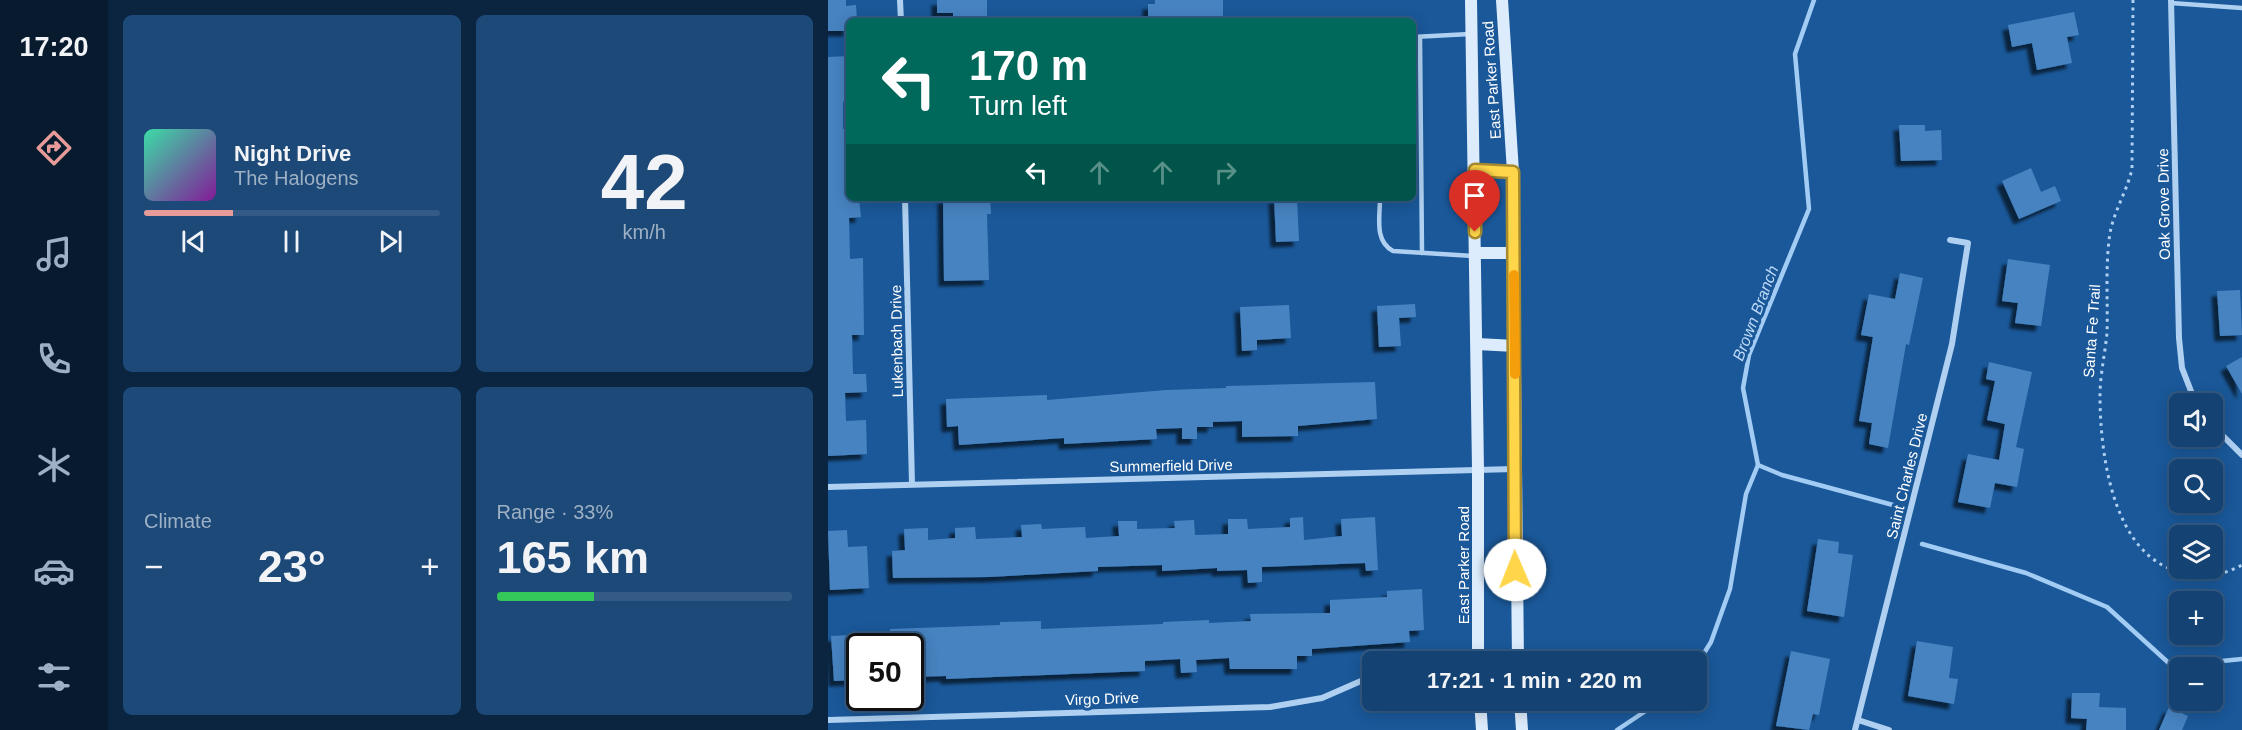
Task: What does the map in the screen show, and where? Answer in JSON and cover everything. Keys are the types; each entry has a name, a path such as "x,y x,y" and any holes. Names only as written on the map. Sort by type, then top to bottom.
{"main road":[{"name":"East Parker Road","path":"1471,0 1477,344 1478,651"},
{"name":"East Parker Road","path":"1502,0 1513,172 1514,469 1518,651"},
{"path":"1475,170 1513,172"},
{"path":"1476,255 1514,253"},
{"path":"1477,344 1515,346"},
{"path":"1481,711 1482,730"},
{"path":"1521,711 1522,730"}],"street":[{"path":"900,0 901,18"},
{"name":"Oak Grove Drive","path":"2171,1 2179,338 2182,368 2192,393"},
{"name":"Lukenbach Drive","path":"905,201 912,484"},
{"name":"Saint Charles Drive","path":"1855,730 1952,344 1968,243 1950,240"},
{"path":"2223,436 2242,455"},
{"name":"Summerfield Drive","path":"828,487 1514,469"},
{"name":"Virgo Drive","path":"828,720 1270,707 1322,698 1362,681"},
{"path":"1858,720 1889,730"}],"lane":[{"path":"2171,1 2242,8"},
{"path":"1416,38 1472,33"},
{"path":"1420,37 1422,253"},
{"path":"1380,201 1380,239 1383,246 1393,251 1476,255"}],"path":[{"name":"Santa Fe Trail","path":"2133,0 2132,169 2127,192 2110,232 2106,336 2100,396 2107,475 2132,536 2150,560 2161,566 2197,576 2228,572 2242,565"}],"building":[{"path":"828,0 846,0 846,6 856,5 857,18 846,18 846,31 828,31"},
{"path":"937,0 987,0 987,18 953,18 953,13 937,13"},
{"path":"1155,0 1223,0 1223,18 1148,18 1148,4 1155,4"},
{"path":"2074,12 2079,35 2067,37 2072,63 2037,70 2032,43 2012,47 2008,25"},
{"path":"846,56 846,101 843,102 843,129 846,128 846,201 859,201 861,217 849,218 850,259 863,258 864,335 852,335 853,374 866,374 867,392 845,393 846,421 866,420 867,454 828,456 828,57"},
{"path":"1899,125 1925,125 1925,131 1941,130 1942,160 1901,161"},
{"path":"2031,168 2041,192 2055,186 2061,201 2019,219 2002,181"},
{"path":"943,201 990,201 991,214 987,214 989,280 944,281"},
{"path":"1274,201 1297,201 1299,241 1276,242"},
{"path":"2008,259 2050,265 2041,326 2015,323 2018,303 2002,301"},
{"path":"1900,273 1923,278 1909,345 1906,344 1888,448 1869,444 1872,423 1859,421 1873,337 1861,335 1869,294 1895,299"},
{"path":"2240,290 2242,335 2220,336 2217,291"},
{"path":"1415,304 1416,317 1399,318 1401,346 1379,347 1377,306"},
{"path":"1289,305 1291,338 1257,340 1257,350 1242,351 1240,307"},
{"path":"2242,357 2242,394 2226,366"},
{"path":"1989,362 2032,372 2016,447 2024,449 2017,487 1995,483 1990,508 1958,502 1968,454 1999,460 2005,424 1987,420 1995,381 1986,379"},
{"path":"1375,382 1377,419 1298,426 1298,436 1242,437 1242,421 1213,422 1213,427 1197,427 1197,439 1182,439 1182,428 1156,429 1157,439 1064,444 1064,438 959,445 958,426 947,427 946,399 1047,395 1047,400 1166,390 1226,388 1226,386"},
{"path":"1303,517 1304,540 1342,536 1341,519 1375,517 1378,570 1366,571 1365,563 1262,567 1262,582 1248,583 1247,570 1217,571 1217,568 1162,571 1162,565 1098,567 1098,571 989,577 893,578 892,551 905,550 904,529 928,528 928,540 955,538 955,528 975,527 976,539 1022,537 1021,525 1041,524 1042,529 1085,527 1086,538 1119,536 1118,521 1137,521 1137,529 1175,528 1174,521 1194,520 1195,535 1228,534 1228,519 1247,519 1248,529 1290,527 1290,518"},
{"path":"847,530 848,547 867,546 869,588 830,590 828,531"},
{"path":"1818,539 1839,542 1838,553 1853,555 1844,617 1807,611"},
{"path":"1422,589 1424,630 1409,631 1410,642 1312,649 1312,656 1297,656 1297,669 1230,669 1229,658 1196,660 1197,672 1181,673 1180,659 1145,661 1145,671 946,679 946,676 924,677 924,633 890,633 890,629 1000,625 1000,622 1041,621 1041,629 1209,620 1209,623 1251,621 1250,614 1330,613 1330,600 1387,597 1387,591"},
{"path":"846,635 846,681 834,681 831,636"},
{"path":"1917,641 1953,647 1949,678 1958,679 1954,704 1908,696"},
{"path":"1791,651 1830,659 1819,715 1813,714 1809,730 1776,726"},
{"path":"2072,693 2100,693 2099,707 2126,708 2126,730 2086,730 2087,719 2071,718"},
{"path":"2169,707 2169,711 2177,711 2188,716 2182,730 2159,730"}],"waterway":[{"name":"Brown Branch","path":"1705,651 1711,642 1730,589 1746,494 1758,465 1743,388 1749,355 1809,209 1795,54 1814,0"},
{"path":"1758,465 1782,475 1893,505"},
{"path":"1922,544 2026,573 2107,607 2172,666 2242,659"},
{"name":"Brown Branch","path":"1617,730 1646,711"}],"slow traffic":[{"path":"1514,275 1515,374"}],"route":[{"path":"1475,232 1475,170 1513,172 1515,570"}]}
